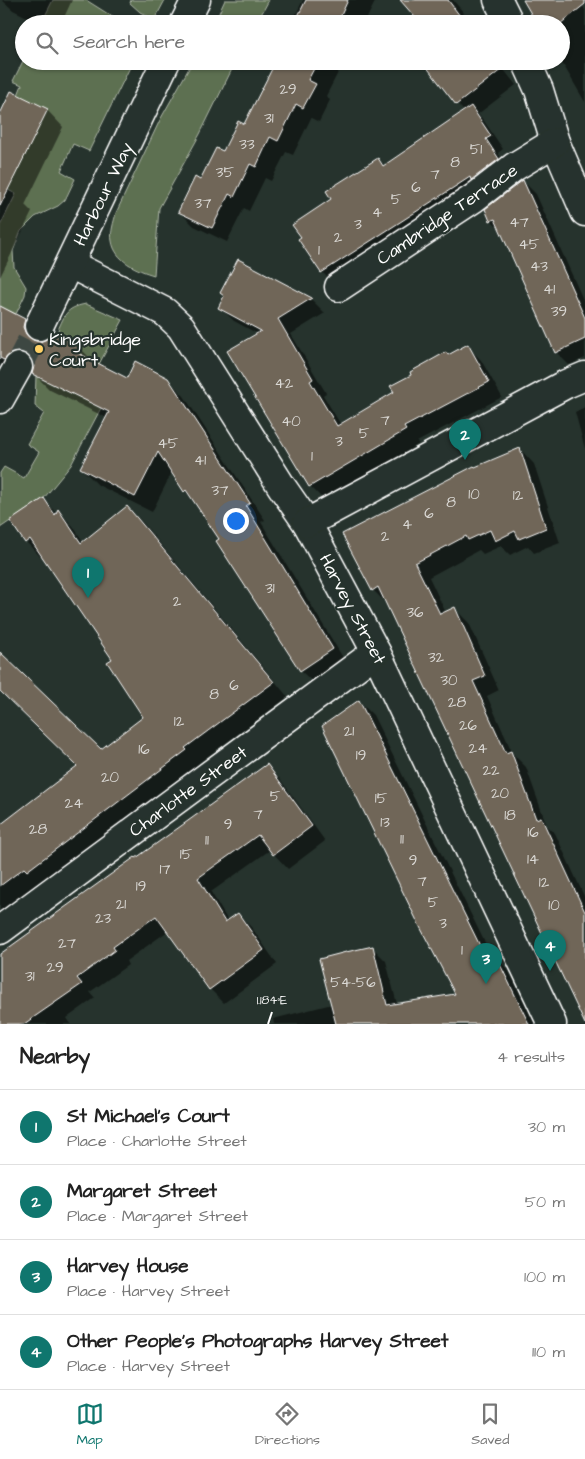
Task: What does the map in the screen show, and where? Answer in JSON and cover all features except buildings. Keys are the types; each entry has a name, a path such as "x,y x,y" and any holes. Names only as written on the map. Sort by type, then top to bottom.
{"street":[{"path":"188,15 196,0"},
{"path":"498,0 506,15"},
{"name":"Harbour Way","path":"39,326 162,70"},
{"path":"530,70 539,90 555,142 585,212"},
{"name":"Cambridge Terrace","path":"339,287 474,198 514,167 555,142"},
{"name":"Harvey Street","path":"70,264 165,312 181,327 282,487 307,523 376,652 552,1024"},
{"path":"0,399 18,367"},
{"path":"307,523 566,384 585,376"},
{"name":"Charlotte Street","path":"0,930 376,652"}],"green space":[{"path":"53,0 86,0 110,15 46,15"},
{"path":"131,0 165,0 157,15 146,15 130,3"},
{"path":"225,0 269,0 261,15 218,15"},
{"path":"18,70 129,70 89,151 73,144 61,171 75,179 65,200 58,206 35,217 21,231 13,251 14,267 26,287 25,295 16,314 0,306 0,226 16,194 8,190 18,95 22,85 13,81"},
{"path":"188,70 232,70 200,134 159,208 154,275 128,264 117,254 112,241 112,227 116,213 160,120"},
{"path":"86,304 123,320 99,364 76,352 79,346 56,334 69,311"},
{"path":"36,375 101,408 71,465 44,498 0,528 0,473 4,467 24,478 39,452 27,444 44,413 35,406"}],"tunnel":[{"path":"18,367 39,326"}],"place":[{"name":"Kingsbridge Court","path":"39,349"},
{"name":"Margaret Street","path":"465,460"},
{"name":"St Michael's Court","path":"88,598"},
{"name":"Other People's Photographs Harvey Street","path":"550,971"},
{"name":"Harvey House","path":"486,984"}]}
